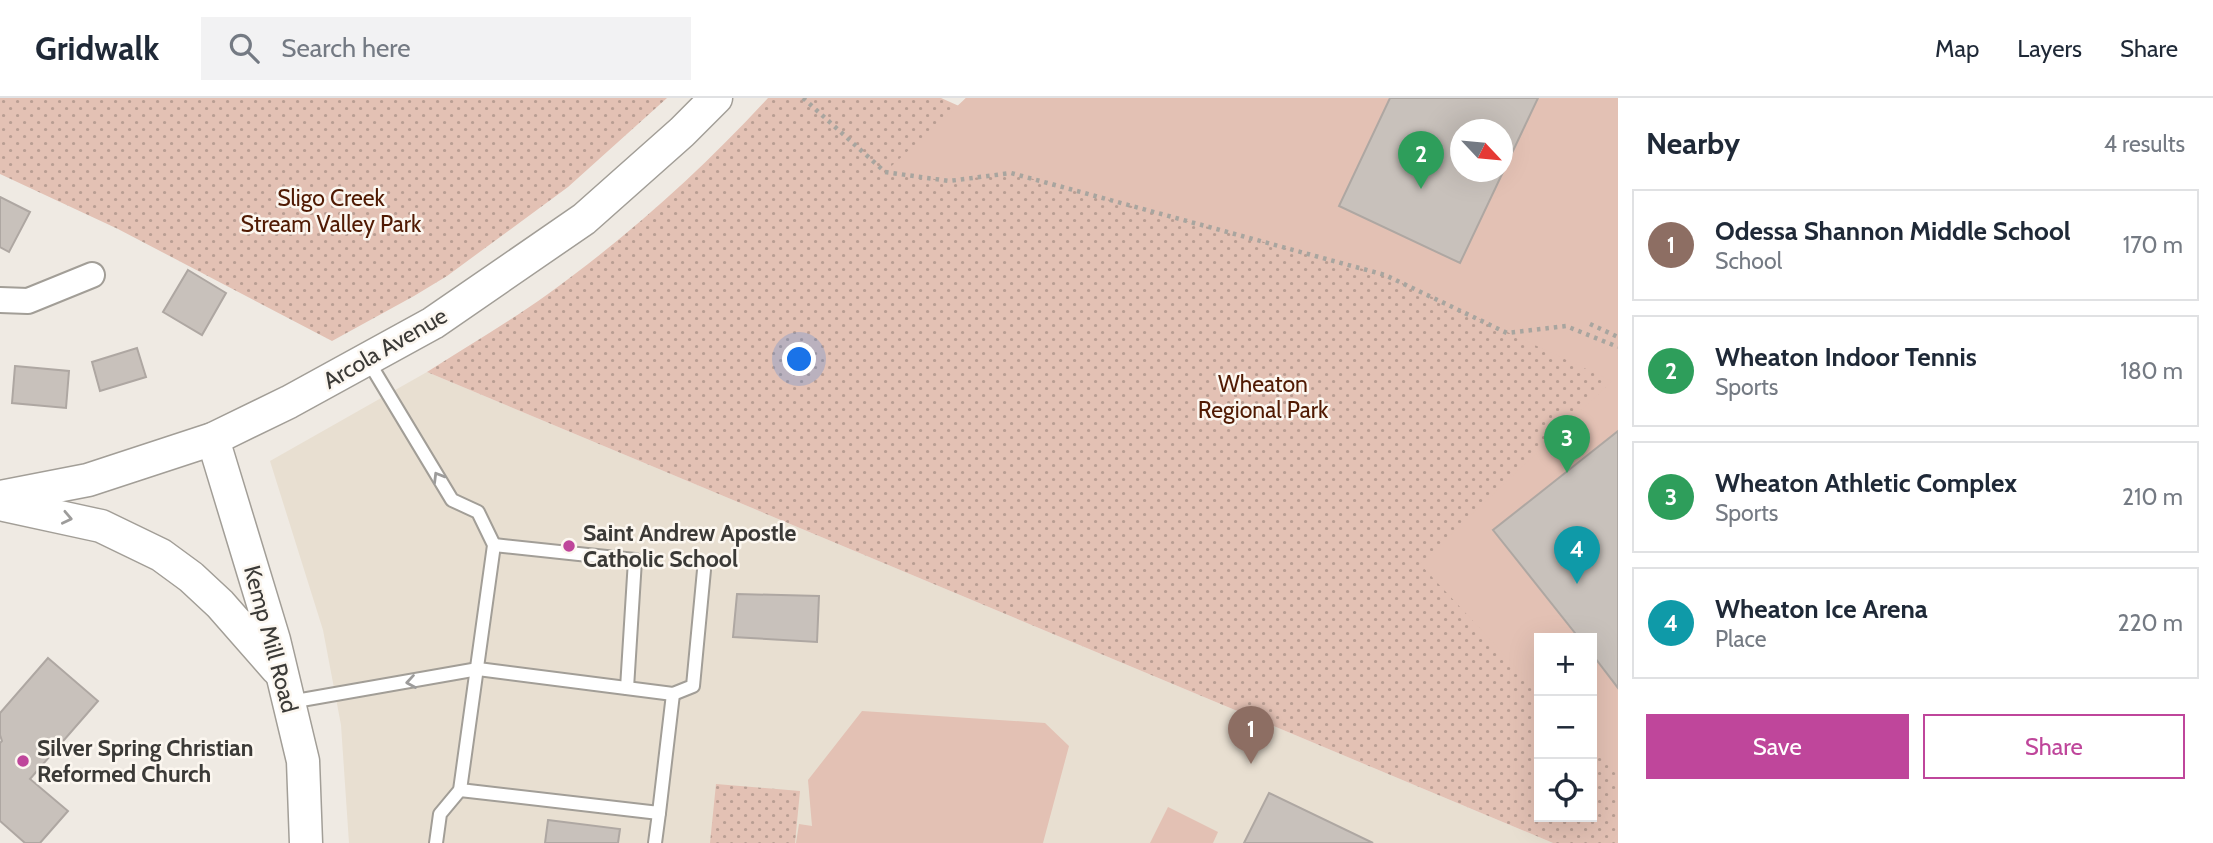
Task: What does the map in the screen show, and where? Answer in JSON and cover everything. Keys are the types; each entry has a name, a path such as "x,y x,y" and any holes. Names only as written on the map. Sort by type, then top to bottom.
{"street":[{"name":"Arcola Avenue","path":"0,497 88,480 213,439 433,323 583,219 682,132 716,98"},
{"path":"0,300 28,301 92,275"},
{"name":"Kemp Mill Road","path":"213,439 274,640 303,761 306,843"},
{"path":"0,504 101,526 161,555 191,577 220,604 285,688"}],"lane":[{"path":"367,359 452,500 478,512 495,545 460,790 440,814 436,843"},
{"path":"495,545 635,560 627,688"},
{"path":"285,688 478,669 673,694 693,686 704,570"},
{"path":"655,843 673,694"},
{"path":"460,790 659,813"}],"path":[{"path":"803,98 885,172 949,181 1011,173 1385,275 1507,333 1566,326 1618,346"},
{"path":"1590,324 1618,337"}],"shaded area":[{"name":"Saint Andrew Apostle Catholic School","path":"427,372 1553,843 349,843 341,725 323,630 270,461"}],"green space":[{"name":"Sligo Creek Stream Valley Park","path":"0,98 667,98 568,187 447,276 332,341 118,229 0,174"},
{"name":"Wheaton Regional Park","path":"768,98 941,98 959,106 966,98 1618,98 1618,843 1553,843 427,372 548,294 606,249 690,177"},
{"path":"966,98 1618,98 1618,776 1597,753 1597,633 1534,633 1534,687 1420,564 1612,381 1385,275 1011,173 949,181 885,172"},
{"path":"862,711 1045,723 1069,746 1043,843 796,843 799,824 812,826 808,780"},
{"path":"716,784 800,791 795,843 710,843"},
{"path":"1168,807 1218,832 1213,843 1150,843"}],"building":[{"path":"1390,98 1538,98 1513,151 1513,119 1450,119 1450,182 1498,182 1460,263 1339,206"},
{"path":"0,197 30,212 9,252 0,247"},
{"path":"188,270 226,293 202,335 163,312"},
{"path":"137,348 146,377 100,391 92,362"},
{"path":"15,366 69,371 66,408 12,403"},
{"path":"1618,431 1618,688 1597,661 1597,633 1575,633 1493,530"},
{"path":"737,594 819,596 817,642 733,637"},
{"name":"Silver Spring Christian Reformed Church","path":"48,658 98,701 30,779 68,811 40,843 25,843 0,821 0,713"},
{"path":"1269,793 1373,843 1244,843"},
{"path":"548,820 620,829 618,843 545,843"}],"place":[{"name":"Wheaton Indoor Tennis","path":"1421,189"},
{"name":"Wheaton Athletic Complex","path":"1567,473"},
{"name":"Saint Andrew Apostle Catholic School","path":"569,546"},
{"name":"Wheaton Ice Arena","path":"1577,584"},
{"name":"Silver Spring Christian Reformed Church","path":"23,761"},
{"name":"Odessa Shannon Middle School","path":"1251,764"}]}
